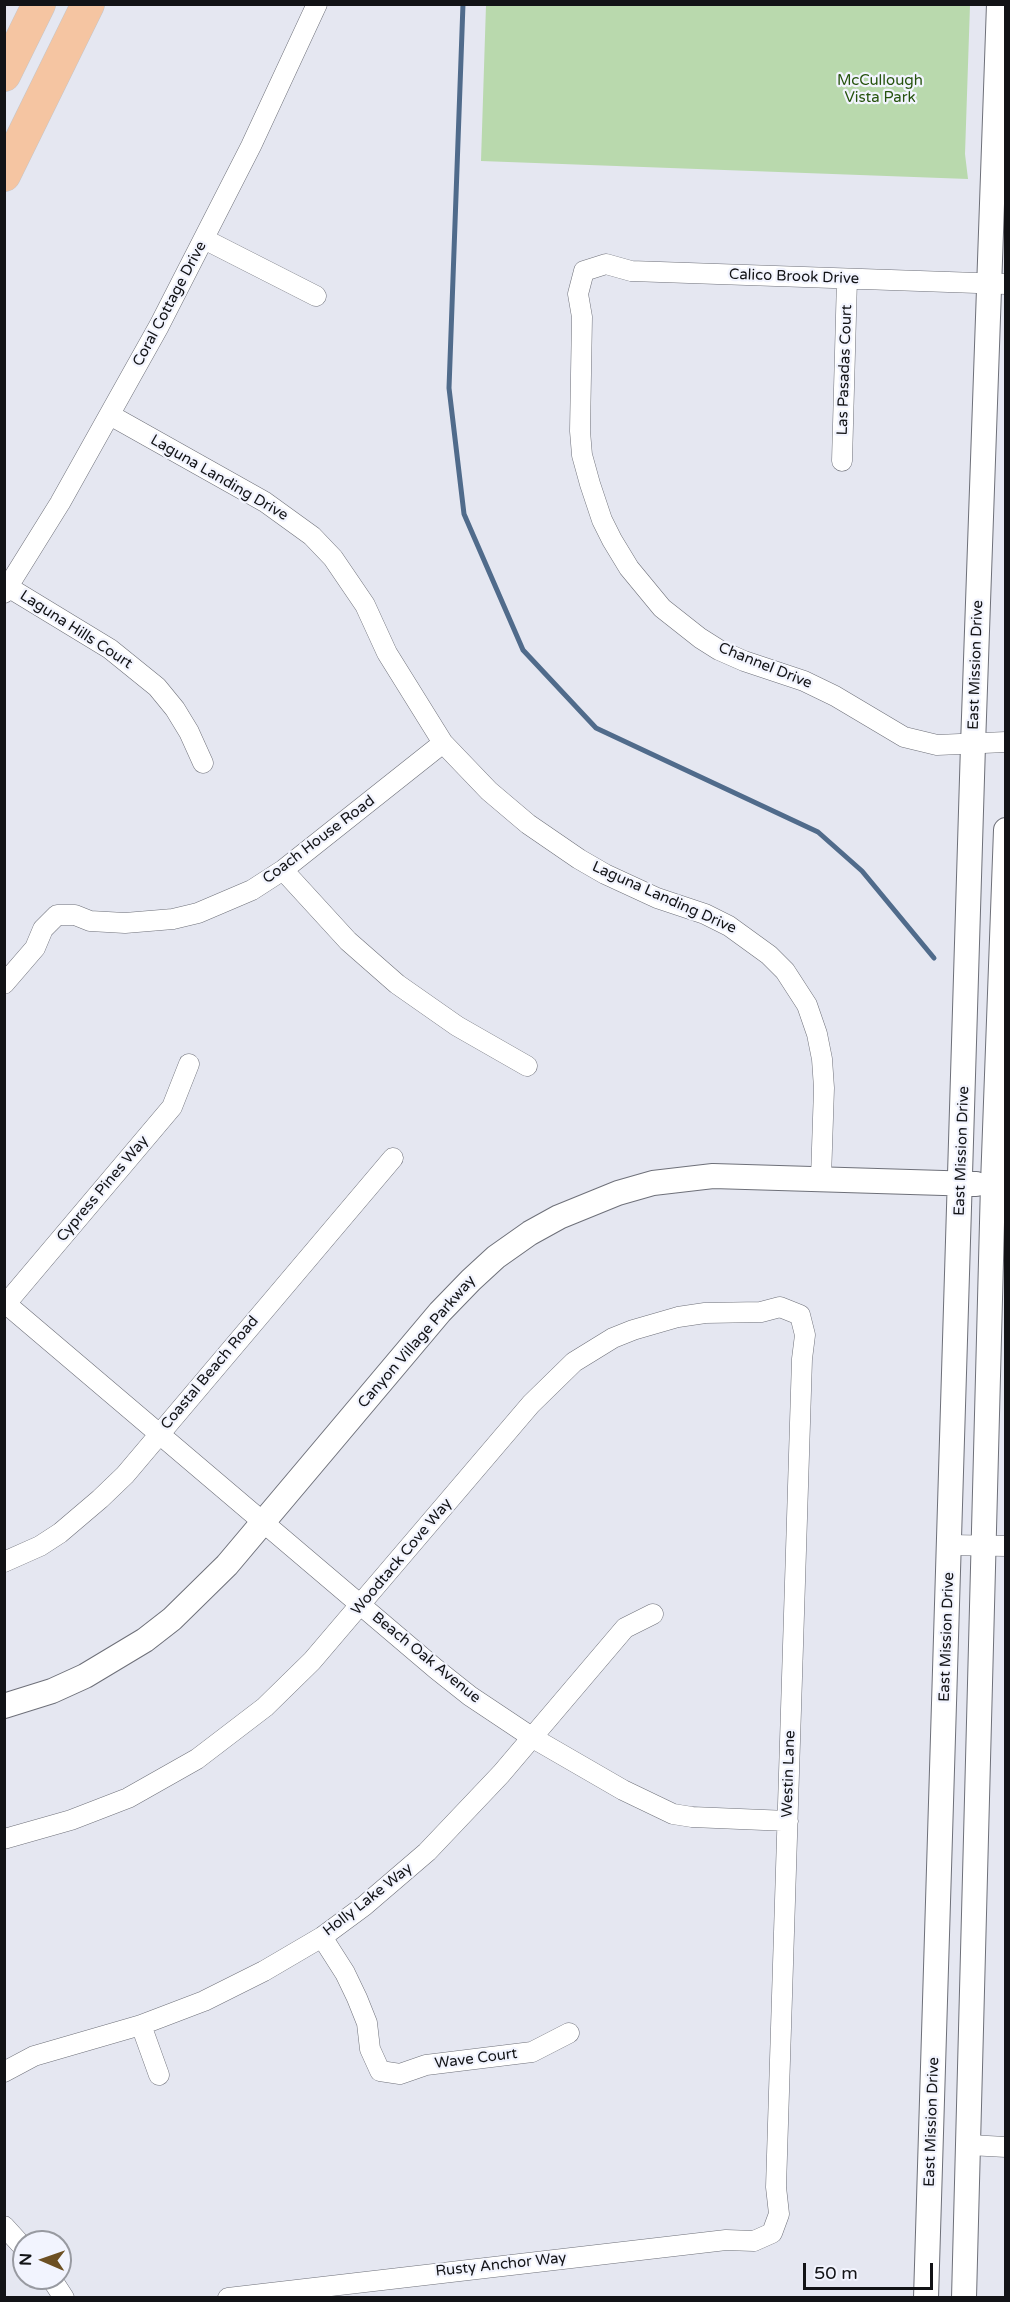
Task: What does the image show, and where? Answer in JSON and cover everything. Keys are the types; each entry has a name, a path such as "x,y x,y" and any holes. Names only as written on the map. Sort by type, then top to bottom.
{"highway":[{"path":"4,75 39,4"},
{"path":"4,175 88,4"}],"street":[{"name":"Coral Cottage Drive","path":"6,590 110,415 204,239 261,126 316,4"},
{"name":"East Mission Drive","path":"926,2298 973,745 997,284 1001,11"},
{"path":"204,239 316,296"},
{"name":"Calico Brook Drive","path":"584,271 606,264 632,271 997,284"},
{"name":"Channel Drive","path":"584,271 578,294 582,317 580,431 582,455 602,520 645,589 682,625 719,650 804,681 835,696 904,737 937,745 1005,742"},
{"name":"Las Pasadas Court","path":"842,461 847,279"},
{"name":"Laguna Landing Drive","path":"110,415 265,502 312,537 333,558 356,590 404,683 443,743 489,791 553,842 596,869 631,886 705,914 729,926 763,949 785,971 807,1005 817,1034 822,1059 824,1088 821,1178"},
{"name":"Laguna Hills Court","path":"6,590 110,649 157,687 175,709 189,732 203,763"},
{"name":"Coach House Road","path":"4,984 35,948 43,929 57,915 75,915 90,921 125,923 173,919 224,904 252,890 283,870 443,743"},
{"path":"964,2298 994,1546 993,1184 1005,830"},
{"path":"283,870 348,941 388,977 457,1026 527,1066"},
{"name":"Cypress Pines Way","path":"5,1304 172,1107 189,1064"},
{"name":"Coastal Beach Road","path":"4,1563 40,1546 79,1519 124,1475 393,1158"},
{"name":"Canyon Village Parkway","path":"4,1706 52,1691 85,1676 145,1640 198,1596 440,1312 496,1257 530,1233 559,1217 618,1193 653,1183 713,1176 993,1184"},
{"name":"Beach Oak Avenue","path":"5,1304 470,1696 532,1738 623,1790 673,1814 692,1817 788,1821"},
{"name":"Woodtack Cove Way","path":"4,1839 98,1811 136,1794 197,1759 265,1707 312,1661 531,1404 574,1362 613,1338 678,1317 705,1312 761,1312 780,1307 800,1315"},
{"name":"Westin Lane","path":"772,2233 779,2214 776,2187 802,1359 805,1335 800,1315"},
{"path":"950,1545 994,1546"},
{"name":"Holly Lake Way","path":"4,2072 34,2056 169,2015 231,1988 322,1937 364,1906 427,1852 469,1810 625,1628 653,1614"},
{"name":"Wave Court","path":"322,1937 345,1973 357,1998 367,2023 370,2049 380,2071 400,2074 426,2065 532,2052 569,2033"},
{"path":"141,2025 159,2075"},
{"path":"969,2145 1005,2147"},
{"name":"Rusty Anchor Way","path":"228,2298 726,2240 754,2241 772,2233"}],"green space":[{"name":"McCullough Vista Park","path":"486,5 970,5 965,154 968,179 481,161"}],"waterway":[{"path":"463,4 449,388 464,514 523,650 596,728 818,832 862,871 934,958"}]}
